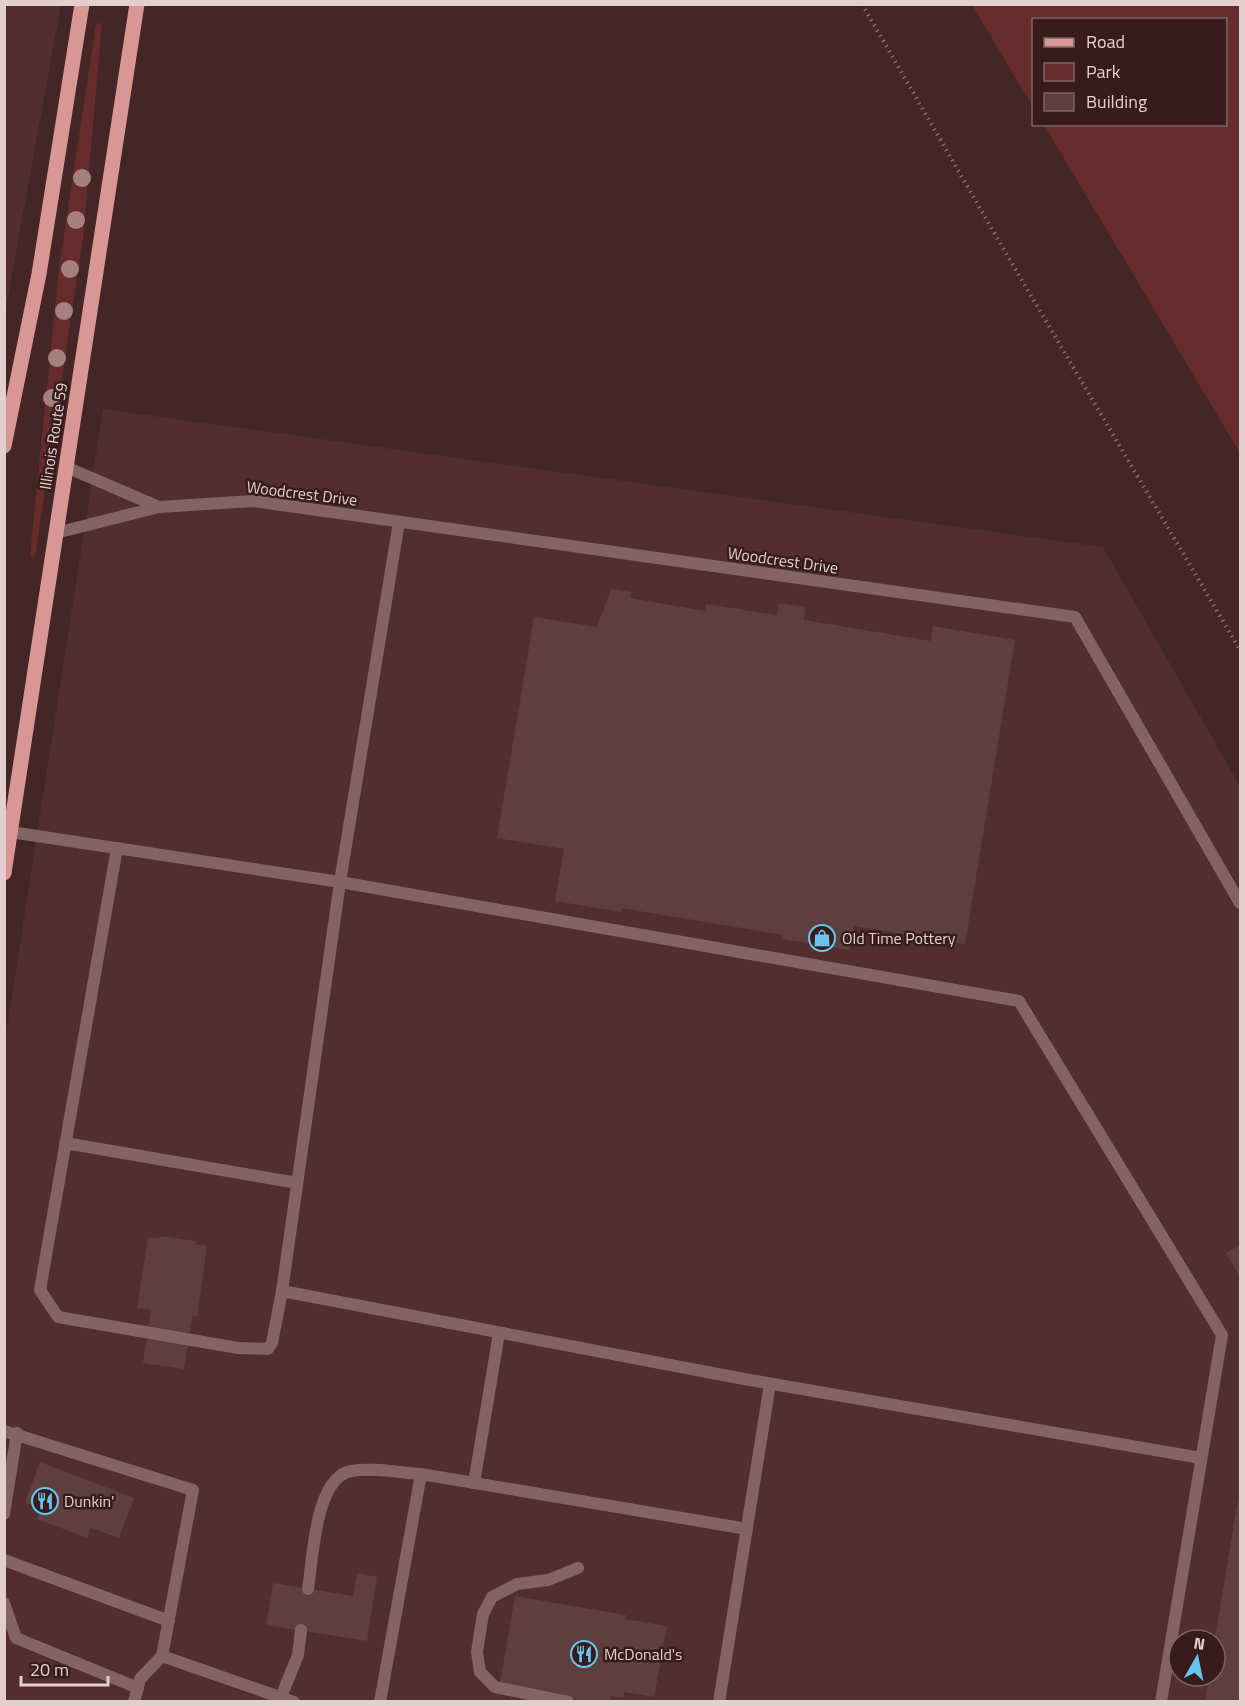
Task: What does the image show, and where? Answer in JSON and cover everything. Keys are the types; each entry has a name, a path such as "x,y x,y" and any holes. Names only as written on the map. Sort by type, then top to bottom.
{"main road":[{"path":"4,446 39,274 82,4"},
{"name":"Illinois Route 59","path":"4,873 8,832 137,4"}],"street":[{"name":"Woodcrest Drive","path":"66,467 159,507"},
{"name":"Woodcrest Drive","path":"56,533 159,507 253,501 1075,617 1240,903"},
{"path":"117,848 40,1290 58,1317 238,1348 268,1348 272,1343 282,1291 339,882 399,522"},
{"path":"8,832 339,882 1019,1001 1222,1335 1161,1701"},
{"path":"65,1143 297,1183"},
{"path":"282,1291 770,1384 1201,1458"},
{"path":"474,1483 499,1333"},
{"path":"719,1701 770,1384"},
{"path":"4,1514 11,1432 194,1490 162,1656 140,1679 134,1701"},
{"path":"308,1589 324,1496 335,1479 351,1471 421,1474 747,1529"},
{"path":"380,1701 421,1474"},
{"path":"4,1560 169,1621"},
{"path":"568,1701 495,1687 480,1672 477,1652 483,1614 492,1597 517,1584 548,1580 578,1568"},
{"path":"4,1603 16,1638 138,1688"},
{"path":"281,1697 298,1655 302,1630"},
{"path":"162,1656 294,1701"}],"path":[{"path":"862,4 1240,650"}],"shaded area":[{"path":"4,5 61,5 5,313"},
{"path":"103,409 1103,547 1240,786 1240,1701 5,1702 5,1041"}],"green space":[{"path":"972,5 1240,5 1240,453 1045,126 1227,126 1227,18 1032,18 1032,105"},
{"path":"102,23 83,238 35,557 30,556 59,268 96,24"}],"building":[{"path":"611,589 631,592 630,598 705,611 706,604 777,615 779,603 806,607 804,620 931,641 933,626 1015,640 965,944 854,926 849,950 782,939 783,935 621,908 621,912 555,901 564,849 497,838 534,617 597,627"},
{"path":"161,1236 196,1241 196,1244 207,1246 197,1317 192,1316 184,1369 143,1363 151,1310 137,1308 148,1237 160,1238"},
{"path":"1240,1245 1240,1277 1226,1253"},
{"path":"40,1462 134,1498 119,1538 91,1528 87,1538 37,1519 41,1509 25,1502"},
{"path":"1239,1493 1240,1702 1205,1702 1207,1688 1227,1688 1227,1628 1217,1628"},
{"path":"357,1573 377,1577 367,1641 266,1625 273,1583 353,1596"},
{"name":"McDonald's","path":"515,1596 626,1615 625,1619 667,1626 654,1697 624,1692 623,1698 611,1696 610,1702 590,1702 500,1683"}],"place":[{"name":"Old Time Pottery","path":"822,938"},
{"name":"Dunkin'","path":"45,1501"},
{"name":"McDonald's","path":"584,1654"}]}
